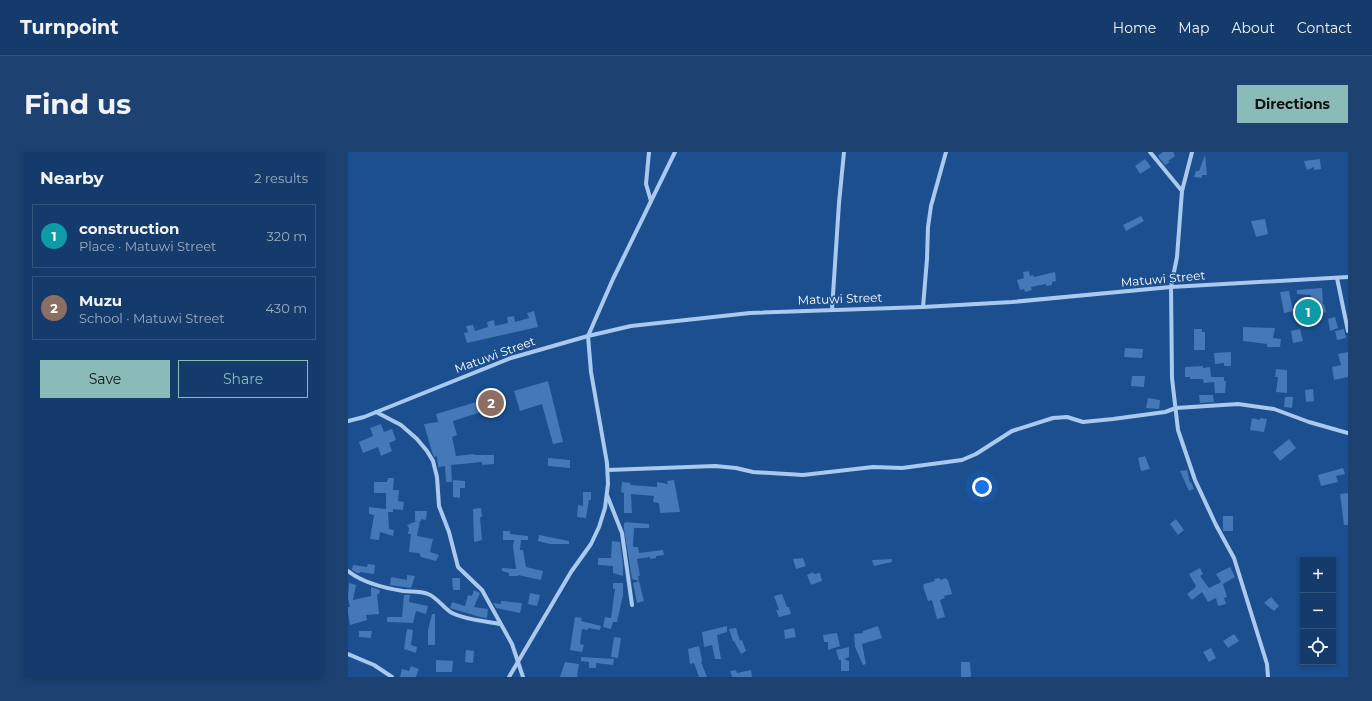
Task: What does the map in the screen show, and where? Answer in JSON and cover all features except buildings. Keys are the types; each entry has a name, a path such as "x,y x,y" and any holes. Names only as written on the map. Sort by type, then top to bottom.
{"street":[{"path":"649,152 646,184 651,201"},
{"path":"509,677 571,572 591,544 599,527 605,508 608,470 591,372 588,336 613,279 675,152"},
{"path":"832,310 838,203 844,152"},
{"path":"924,307 928,259 928,227 931,206 946,152"},
{"path":"1150,152 1182,191"},
{"path":"1192,152 1182,191 1177,257 1171,288 1172,378 1178,430 1195,480 1216,525 1234,558 1267,664 1268,677"},
{"name":"Matuwi Street","path":"348,421 376,412 511,358 588,336 631,326 750,313 924,307 1035,300 1171,288 1348,277"},
{"path":"1338,278 1348,330"},
{"path":"608,470 715,466 736,468 753,472 803,475 873,467 902,468 962,460 976,454 1012,431 1053,418 1067,417 1083,422 1164,412 1176,408 1238,404 1247,404 1274,409 1309,422 1348,433"},
{"path":"376,412 401,425 417,439 427,451 436,469 439,506 449,532 458,567 482,590 512,644 523,677"},
{"path":"607,494 622,533 632,605"},
{"path":"348,571 355,577 365,581 391,588 428,594 438,600 451,612 461,616 500,624"},
{"path":"348,654 374,665 392,677"}],"place":[{"name":"construction","path":"1308,312"},
{"name":"Muzu","path":"491,403"}]}
